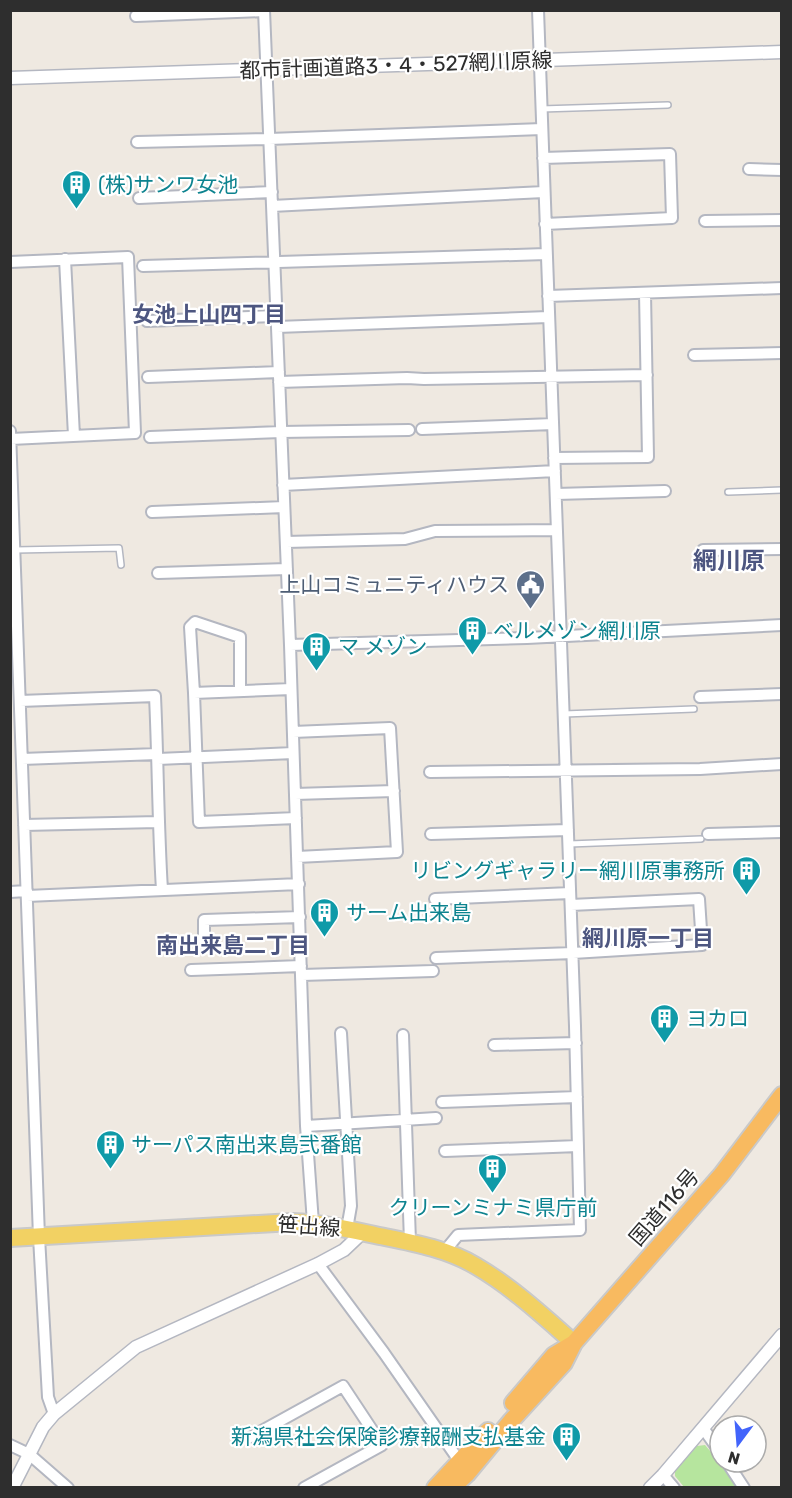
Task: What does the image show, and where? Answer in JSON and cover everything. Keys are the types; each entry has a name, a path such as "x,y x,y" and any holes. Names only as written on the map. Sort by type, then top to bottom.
{"highway":[{"name":"国道116号","path":"452,1488 467,1474 564,1363 574,1343 722,1174 782,1095"},
{"name":"国道116号","path":"435,1488 554,1355 574,1343"}],"main road":[{"name":"笹出線","path":"10,1238 292,1222 355,1230 410,1242 444,1252 475,1265 512,1290 574,1343"}],"street":[{"path":"444,1252 458,1235 580,1230 573,953 538,10"},
{"path":"136,16 264,11 290,645 306,1126 312,1223"},
{"name":"都市計画道路3・4・527網川原線","path":"10,78 782,52"},
{"path":"137,142 542,129"},
{"path":"543,158 670,154 672,218 545,224"},
{"path":"749,169 782,170"},
{"path":"140,198 272,192"},
{"path":"272,206 544,192"},
{"path":"705,221 782,220"},
{"path":"143,266 546,254"},
{"path":"10,262 128,257 135,433 11,439"},
{"path":"65,259 74,436"},
{"path":"548,296 782,288"},
{"path":"554,458 648,457 645,293"},
{"path":"147,321 548,317"},
{"path":"694,355 782,353"},
{"path":"148,377 424,379 647,375"},
{"path":"422,429 553,424"},
{"path":"150,437 409,430"},
{"path":"10,431 15,550 14,637 20,701 39,1237 48,1397 54,1414"},
{"path":"283,485 555,471"},
{"path":"556,494 666,491"},
{"path":"152,512 284,507"},
{"path":"286,542 405,539 435,531 557,530"},
{"path":"703,550 782,549"},
{"path":"158,573 287,569"},
{"path":"240,691 240,637 195,622 190,627 199,822 296,818"},
{"path":"290,645 527,638 782,625"},
{"path":"194,693 291,689"},
{"path":"700,697 782,693"},
{"path":"20,701 155,696 162,890"},
{"path":"293,732 390,728 397,852 297,857"},
{"path":"22,759 196,757 294,753"},
{"path":"430,772 700,769 782,765"},
{"path":"295,794 394,791"},
{"path":"24,825 158,822"},
{"path":"431,834 568,830"},
{"path":"704,837 782,832"},
{"path":"10,892 27,894 299,884"},
{"path":"435,899 570,893"},
{"path":"436,958 702,945 699,899 571,905"},
{"path":"204,942 204,920 300,917"},
{"path":"191,970 433,971"},
{"path":"12,1488 43,1427 54,1414 136,1347 344,1250 355,1230 351,1206 341,1032"},
{"path":"404,1035 410,1242"},
{"path":"494,1045 576,1043"},
{"path":"442,1102 577,1097"},
{"path":"306,1126 436,1118"},
{"path":"445,1151 578,1146"},
{"path":"318,1264 396,1368 460,1462"},
{"path":"650,1488 782,1335"},
{"path":"251,1437 343,1386 382,1445 304,1488"},
{"path":"704,1428 708,1434"},
{"path":"10,1445 29,1454 69,1488"},
{"path":"735,1474 744,1488"},
{"path":"663,1475 674,1488"}],"lane":[{"path":"542,109 668,105"},
{"path":"728,492 782,490"},
{"path":"15,550 118,548 121,565"},
{"path":"564,714 694,709"},
{"path":"569,844 704,837"}],"green space":[{"path":"705,1445 708,1448 708,1474 730,1474 741,1487 684,1487 675,1476 675,1471 697,1446"}],"place":[{"name":"(株)サンワ女池","path":"77,210"},
{"name":"上山コミュニティハウス","path":"530,610"},
{"name":"ベルメゾン網川原","path":"472,656"},
{"name":"マ メゾン","path":"317,672"},
{"name":"リビングギャラリー網川原事務所","path":"746,896"},
{"name":"サーム出来島","path":"325,938"},
{"name":"ヨカロ","path":"665,1044"},
{"name":"サーパス南出来島弐番館","path":"110,1170"},
{"name":"クリーンミナミ県庁前","path":"493,1194"},
{"name":"新潟県社会保険診療報酬支払基金","path":"567,1462"}],"district":[{"name":"女池上山四丁目","path":"209,314"},
{"name":"網川原","path":"729,561"},
{"name":"網川原一丁目","path":"648,938"},
{"name":"南出来島二丁目","path":"233,945"}]}
